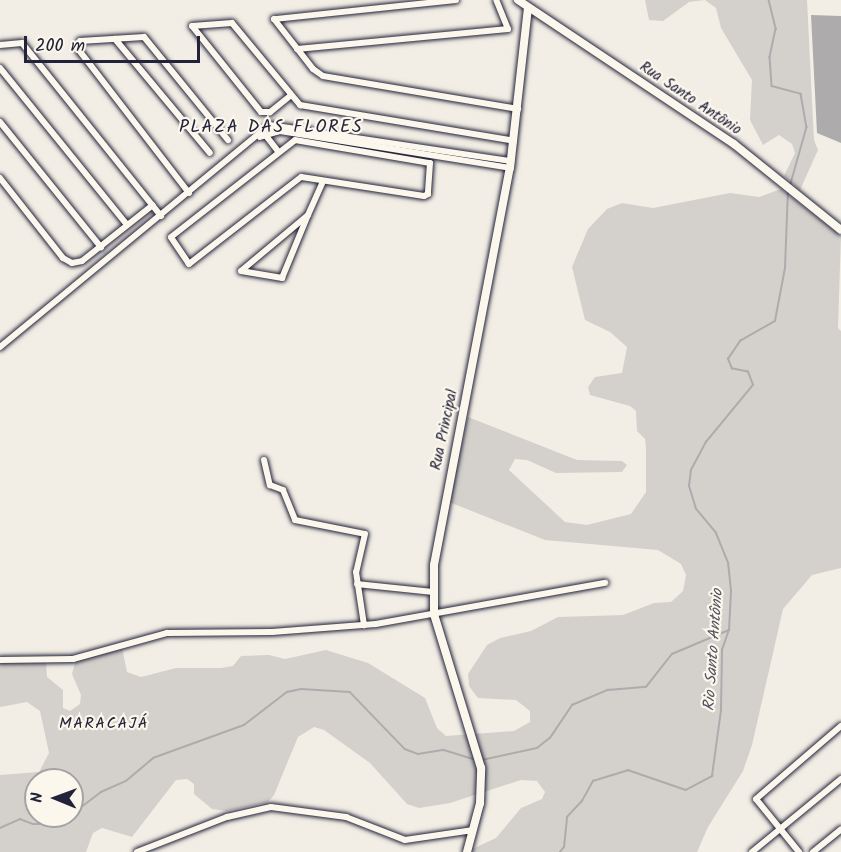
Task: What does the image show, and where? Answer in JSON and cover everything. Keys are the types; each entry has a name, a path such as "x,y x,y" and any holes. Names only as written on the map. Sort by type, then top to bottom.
{"main road":[{"name":"Rua Santo Antônio","path":"518,0 702,122 841,230"}],"street":[{"path":"456,0 274,17 297,49 323,76 518,109"},
{"path":"297,49 508,29 495,0"},
{"name":"Rua Principal","path":"467,852 480,803 480,760 434,614 433,592 442,509 511,164 528,8"},
{"path":"290,96 270,112 261,112 192,26 232,23 290,96 308,108 514,141"},
{"path":"189,193 78,49 80,41 144,37 228,140"},
{"path":"116,39 210,153"},
{"path":"0,45 22,43 161,216"},
{"path":"0,68 127,225"},
{"path":"0,122 101,247"},
{"path":"0,347 263,133 280,131 511,164"},
{"path":"263,133 278,151"},
{"path":"295,140 433,165 428,194 424,196 323,181 300,177 189,264 171,237 278,151 295,140"},
{"path":"0,178 67,261 82,261 153,205"},
{"path":"308,215 242,268 242,272 282,278 323,181"},
{"path":"264,460 270,485 283,490 295,520 365,534 366,541 356,562 364,625"},
{"path":"0,660 72,659 167,633 272,632 364,625 605,583"},
{"path":"357,584 433,592"},
{"path":"799,852 757,803 759,795 841,726"},
{"path":"752,852 841,779"},
{"path":"137,852 227,817 271,807 338,815 405,840 473,830"},
{"path":"813,852 841,829"}],"shaded area":[{"path":"645,0 705,0 689,2 663,21 649,20"},
{"path":"705,0 807,0 814,140 818,150 800,190 784,176 795,153 792,144 779,135 763,145 750,120 752,80 721,28 716,8"},
{"path":"811,15 841,16 841,143 817,133"},
{"path":"781,189 841,236 838,328 841,331 841,568 812,575 783,609 752,745 743,771 708,827 697,852 466,852 496,838 521,808 542,799 545,792 537,781 521,780 450,803 419,808 407,804 370,763 324,730 314,727 298,737 274,795 268,802 227,811 212,809 194,794 194,784 187,779 176,780 132,837 102,828 93,833 86,852 0,852 0,775 24,773 24,828 84,828 84,768 41,768 49,753 40,711 27,702 0,707 0,662 46,663 47,677 63,690 63,708 70,711 80,704 81,695 72,674 75,662 122,647 127,672 141,677 176,668 233,666 241,656 269,655 285,659 326,650 368,663 425,698 437,728 446,736 514,731 530,722 530,711 516,700 478,698 469,686 468,674 487,645 500,638 531,631 558,617 623,615 654,603 671,602 683,591 686,575 681,564 658,550 545,540 449,502 468,417 577,460 622,461 627,465 622,472 556,473 527,460 515,459 509,470 565,522 587,525 631,514 646,492 645,439 637,431 636,411 630,406 590,395 588,387 595,377 622,373 627,347 610,332 585,320 572,267 588,229 607,209 622,203 653,208 730,193 759,197"}],"waterway":[{"name":"Rio Santo Antônio","path":"769,0 776,29 770,57 772,86 801,94 807,127 791,184"},
{"name":"Rio Santo Antônio","path":"560,852 564,847 567,817 582,801 593,781 628,770 686,790 712,776 721,710 722,650 729,630 731,591 728,563 716,533 696,509 689,486 691,470 706,442 753,385 748,372 732,369 728,359 740,341 775,321 785,268 788,191"},
{"path":"482,760 537,748 550,738 572,705 608,690 646,687 672,654 729,630"},
{"path":"84,805 101,792 126,781 153,758 244,725 287,692 301,689 350,692 405,749 418,754 444,750 474,759"},
{"path":"0,828 20,819 24,821"}],"district":[{"name":"PLAZA DAS FLORES","path":"271,128"},
{"name":"MARACAJÁ","path":"104,724"}]}
